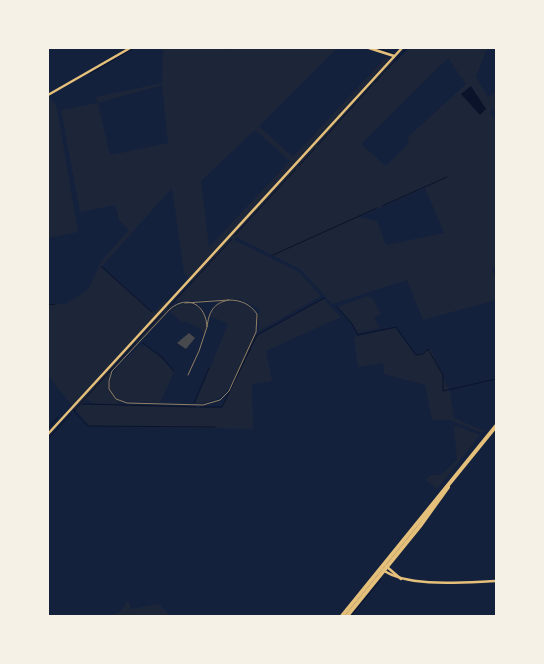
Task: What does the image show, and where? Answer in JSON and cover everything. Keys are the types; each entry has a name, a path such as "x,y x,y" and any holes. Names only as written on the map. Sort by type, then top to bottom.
{"main road":[{"path":"342,616 386,565 496,426"},
{"path":"347,616 382,569"}],"street":[{"path":"48,95 130,48"},
{"path":"369,48 394,56"},
{"path":"48,434 402,48"},
{"path":"386,565 402,580"},
{"path":"382,569 402,580 496,581"}],"shaded area":[{"path":"163,48 230,48 230,50 237,48 337,48 259,126 293,157 386,57 396,62 409,48 487,48 476,77 488,97 496,92 496,113 493,109 490,112 496,121 496,267 492,268 496,281 496,300 423,320 407,280 332,304 300,269 236,237 234,240 299,272 321,296 259,331 258,314 260,312 256,307 240,299 175,301 193,282 184,273 172,188 101,267 150,311 154,312 165,300 172,306 112,369 108,381 108,389 119,402 117,404 92,403 87,399 83,404 222,408 257,336 324,299 341,317 266,351 272,381 252,384 253,429 89,426 48,376 48,304 58,303 64,305 88,289 102,260 129,230 119,220 115,205 80,212 61,110 98,103 96,97 162,83","holes":["448,58 466,84 407,138 409,143 386,166 361,144","162,85 168,143 110,155 98,103","255,130 290,161 209,247 201,181","425,188 444,233 386,245 377,221 359,217"]},
{"path":"471,86 486,109 480,115 461,94"},
{"path":"49,97 56,105 58,114 78,232 48,238"},
{"path":"367,296 373,299 381,314 374,317 380,328 358,333 338,307"},
{"path":"236,301 248,306 257,316 251,344 234,380 224,394 214,400 195,404 228,324 210,316 220,304"},
{"path":"182,304 195,306 203,312 206,322 205,335 200,329 185,321 183,323 169,311"},
{"path":"395,328 415,355 431,350 450,392 454,418 484,431 482,433 450,420 432,420 425,385 384,374 383,363 358,367 354,337"},
{"path":"140,345 142,347 144,345 161,358 174,372 160,403 121,401 113,395 109,388 110,380 114,373"},
{"path":"457,426 480,435 437,489 426,480 429,476 442,474 457,460 454,427"},
{"path":"126,602 129,602 131,609 159,604 170,616 92,616 112,615 120,611"}],"building":[{"path":"189,333 195,338 186,349 177,343"}],"waterway":[{"path":"91,73 134,48"},
{"path":"376,48 390,52"},
{"path":"374,83 407,48"},
{"path":"318,145 372,85"},
{"path":"299,166 315,148"},
{"path":"235,235 296,169"},
{"path":"382,206 447,177"},
{"path":"273,255 377,208"},
{"path":"168,308 232,239"},
{"path":"101,266 152,312"},
{"path":"200,407 222,407 257,335 324,298"},
{"path":"48,305 56,304"},
{"path":"337,307 352,324 358,335 396,327 416,355 423,354 428,349 443,375 443,391 496,379"},
{"path":"138,339 163,313"},
{"path":"136,342 74,411 88,426 215,427"},
{"path":"143,343 162,357 174,371"},
{"path":"194,403 209,368"},
{"path":"82,404 196,407"},
{"path":"48,439 71,414"},
{"path":"48,429 58,417"},
{"path":"351,616 381,579"}],"railway":[{"path":"185,303 229,300 237,301 245,303 257,314 256,332 229,391 220,400 203,405 127,403 116,399 109,389 112,371 170,309 183,302 189,302 195,304 203,313 207,327 213,309 219,303 229,300"},
{"path":"188,375 207,327"}]}
